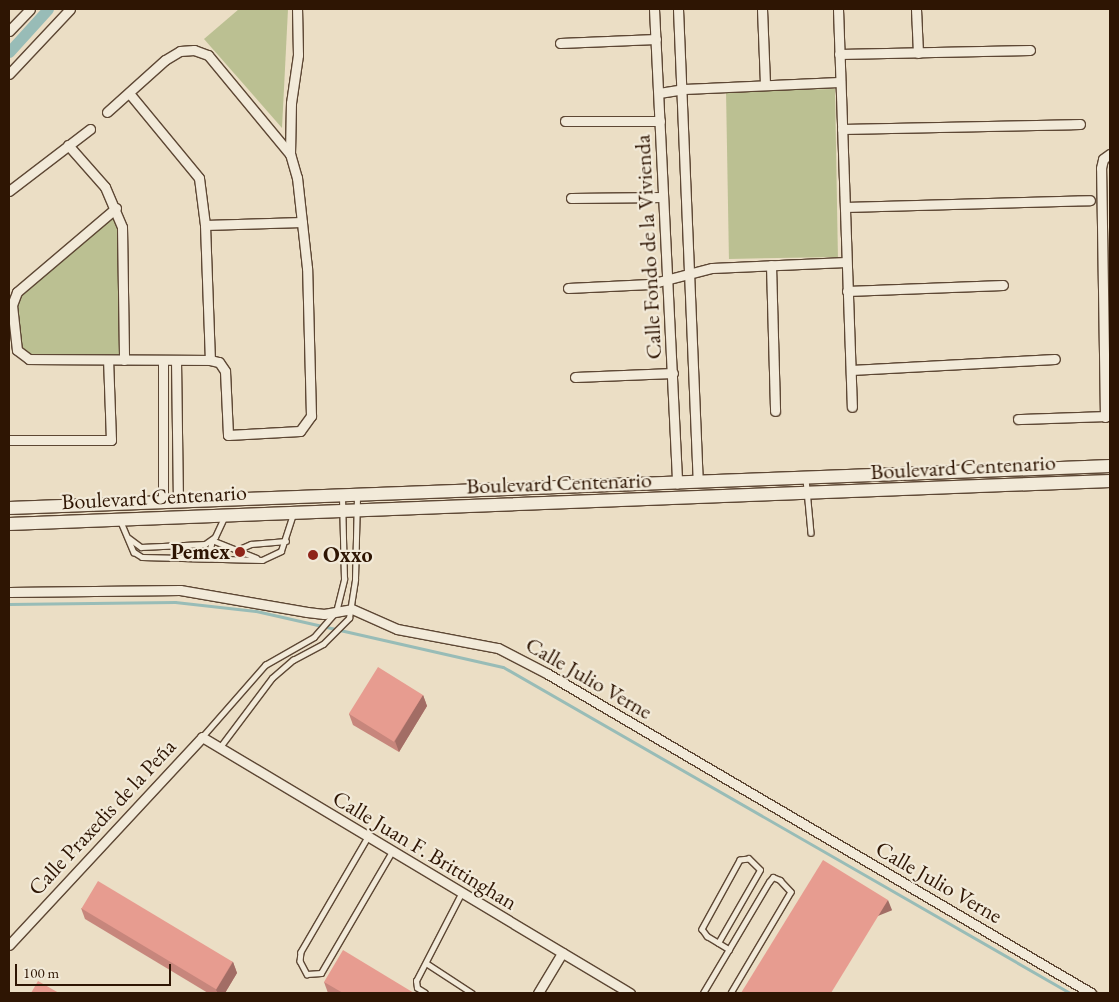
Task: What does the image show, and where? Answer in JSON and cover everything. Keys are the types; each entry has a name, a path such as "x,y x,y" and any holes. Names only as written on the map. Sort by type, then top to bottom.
{"main road":[{"name":"Boulevard Centenario","path":"9,508 357,493 1110,466"},
{"path":"990,471 990,486"},
{"name":"Boulevard Centenario","path":"9,524 343,509 807,495 1110,481"},
{"path":"619,501 629,494 688,491 698,482"},
{"path":"569,486 570,503"},
{"path":"85,520 168,509 178,501"},
{"path":"9,512 38,507"}],"street":[{"path":"9,31 30,9"},
{"path":"9,74 70,9"},
{"path":"116,208 23,286 12,305 16,345 22,356 108,360 210,360 219,362 225,371 228,435 290,433 300,430 308,424 311,416 310,324 297,178 290,154 291,103 298,55 297,9"},
{"name":"Calle Fondo de la Vivienda","path":"654,9 673,373 676,483"},
{"name":"Calle Fondo de la Vivienda","path":"678,9 683,89 698,482"},
{"path":"762,9 765,84"},
{"path":"838,9 852,407"},
{"path":"916,9 918,53"},
{"path":"560,43 656,39"},
{"path":"107,112 165,60 180,51 194,50 208,55 290,154"},
{"path":"839,54 1030,50"},
{"path":"659,93 683,89 765,84 840,82"},
{"path":"129,92 199,178 205,225 210,360"},
{"path":"565,121 660,121"},
{"path":"842,129 1080,124"},
{"path":"9,191 90,128"},
{"path":"68,145 105,187 116,208 122,227 124,360"},
{"path":"1018,419 1108,416 1102,168 1103,159 1110,154"},
{"path":"571,198 663,197"},
{"path":"844,207 1090,200"},
{"path":"205,225 302,222"},
{"path":"568,288 650,284 712,268 846,262"},
{"path":"771,265 774,411"},
{"path":"848,291 1003,285"},
{"path":"851,370 1055,359"},
{"path":"9,440 111,440 108,360"},
{"path":"163,360 163,502"},
{"path":"176,360 178,501"},
{"path":"575,377 673,373"},
{"path":"9,592 180,590 307,612 336,612 352,609"},
{"name":"Calle Julio Verne","path":"352,609 397,629 479,644 513,656 1091,993"},
{"name":"Calle Juan F. Brittinghan","path":"202,737 367,839 630,993"},
{"name":"Calle Praxedis de la Peña","path":"9,945 202,737"},
{"path":"538,993 562,953"}],"lane":[{"path":"806,478 811,533"},
{"path":"220,748 272,678 292,660 332,638 345,623 352,609 357,493"},
{"path":"202,737 265,665 314,637 331,621 336,612 344,579 342,494"},
{"path":"120,519 134,552 142,558 202,557 262,560 281,551 286,541 294,511"},
{"path":"202,557 210,549 212,540 227,514"},
{"path":"127,535 141,547 205,544 212,540"},
{"path":"212,540 262,560"},
{"path":"237,550 250,544 286,541"},
{"path":"367,839 301,952 300,961 307,974 321,973 391,853"},
{"path":"718,943 760,870 749,859 740,860 702,928 707,936 718,943 729,950"},
{"path":"704,993 773,878 790,887 789,896 731,993"},
{"path":"425,993 416,985 461,894"},
{"path":"426,963 472,993"}],"green space":[{"path":"239,9 288,9 282,128 204,39"},
{"path":"835,89 838,257 729,259 726,91"},
{"path":"115,214 118,228 120,354 30,354 19,345 17,307 20,295"}],"building":[{"path":"378,667 423,695 394,742 349,714"},
{"path":"823,860 888,900 831,993 741,993"},
{"path":"98,881 233,962 216,989 82,908"},
{"path":"343,950 414,993 343,993 324,982"},
{"path":"38,981 59,993 31,993"}],"waterway":[{"path":"9,52 48,9"},
{"path":"9,604 175,602 256,611 503,667 1070,993"}],"place":[{"name":"Pemex","path":"240,552"},
{"name":"Oxxo","path":"313,555"}]}
